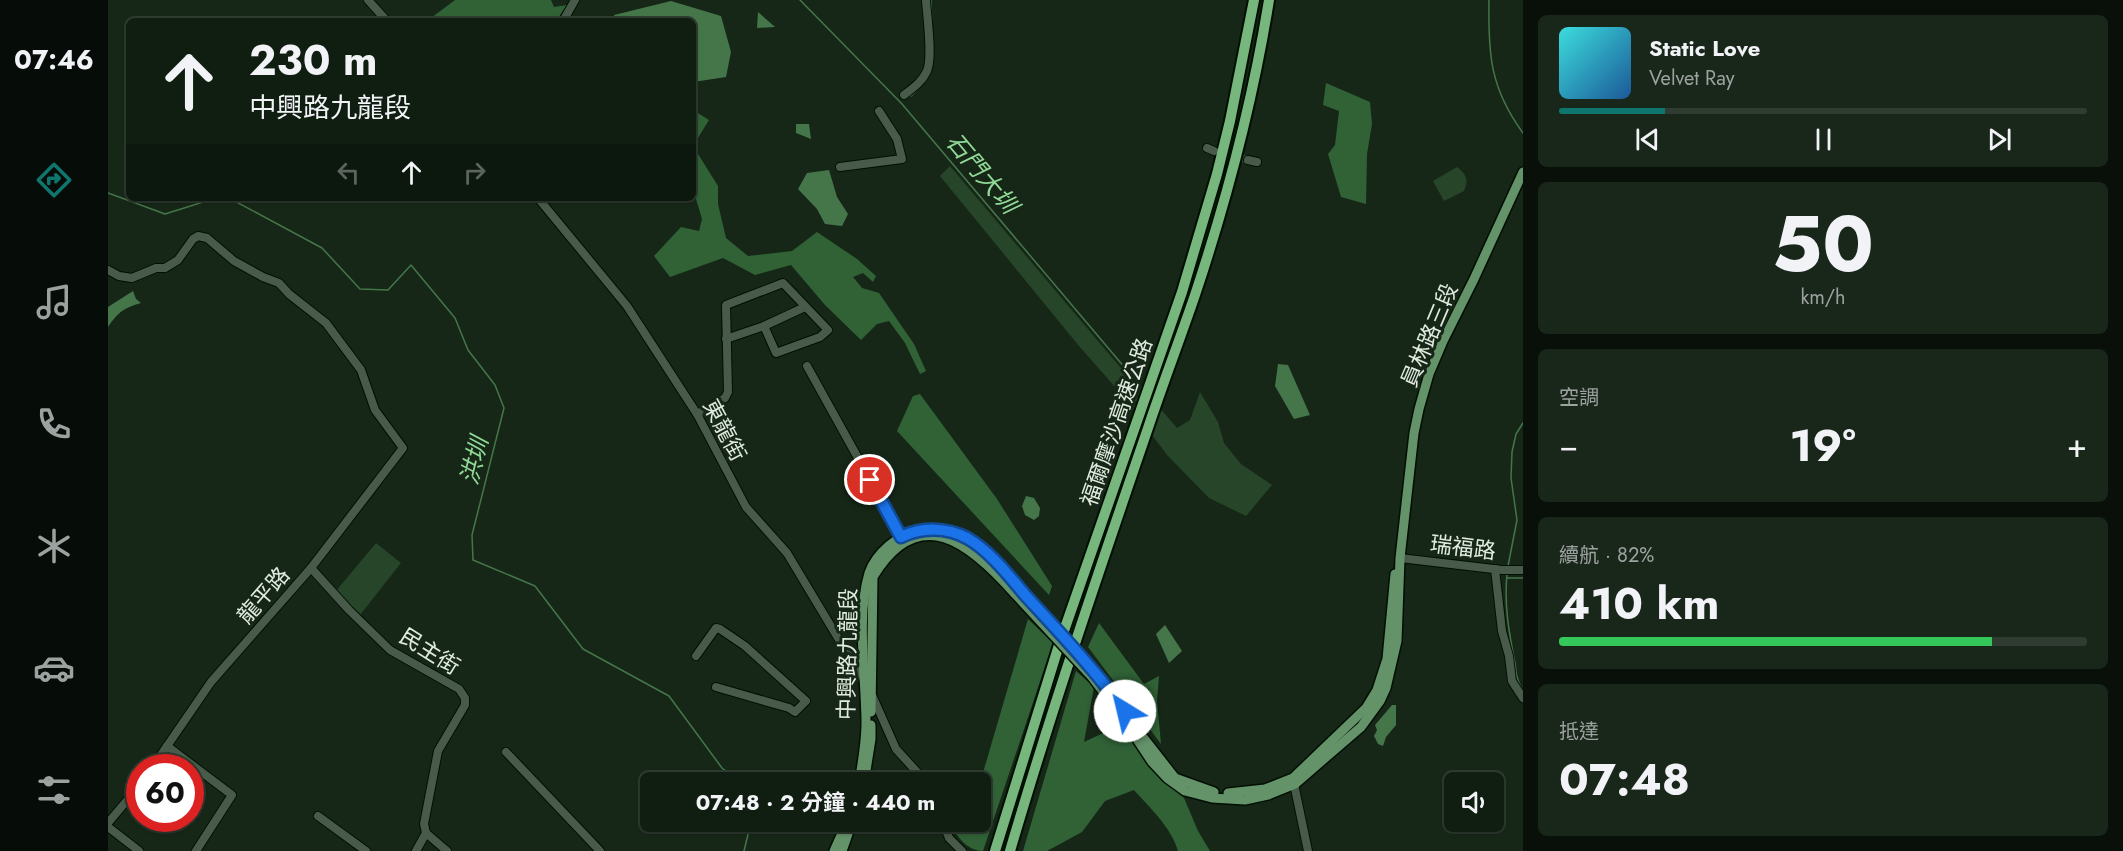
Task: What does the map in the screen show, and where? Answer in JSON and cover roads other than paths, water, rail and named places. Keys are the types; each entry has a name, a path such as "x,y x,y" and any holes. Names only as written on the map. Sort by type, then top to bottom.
{"highway":[{"name":"福爾摩沙高速公路","path":"995,851 1059,645 1182,292 1217,174 1244,56 1254,0"},
{"name":"福爾摩沙高速公路","path":"1011,851 1086,608 1195,294 1223,203 1260,55 1269,0"}],"main road":[{"name":"員林路三段","path":"994,565 1093,674 1152,762 1167,778 1185,791 1212,798 1245,800 1268,795 1294,781 1361,727 1380,701 1388,680 1397,641 1400,558 1414,433 1429,374 1523,172"},
{"name":"中興路九龍段","path":"866,772 871,739 865,592 869,574 880,555 903,540 922,534 946,538 994,565"},
{"name":"中興路九龍段","path":"860,772 866,726 873,578 884,560 903,540"},
{"path":"834,851 843,832"},
{"path":"842,851 849,832"}],"street":[{"path":"368,0 384,18"},
{"path":"565,18 575,0"},
{"path":"904,95 918,85 927,72 930,61 926,0"},
{"path":"840,167 902,159 897,139 879,111"},
{"path":"1248,160 1257,162"},
{"name":"東龍街","path":"540,201 627,306 697,414 746,507 787,553 868,686 896,749 917,772"},
{"name":"龍平路","path":"108,270 119,276 132,278 156,268 165,268 178,260 193,239 198,236 207,238 240,264 279,283 326,323 361,370 375,410 403,448 311,568 211,682 162,754"},
{"path":"697,414 725,398 728,392 726,305 783,283 828,330 820,337 776,353 764,326"},
{"path":"726,339 764,326 805,307"},
{"path":"807,366 903,540"},
{"name":"瑞福路","path":"1400,558 1523,570"},
{"name":"民主街","path":"311,568 390,650 459,689 465,698 465,705 438,751 424,824 426,833 416,851"},
{"path":"1495,569 1502,631 1509,656 1512,681 1523,698"},
{"path":"696,656 716,628 720,629 745,646 806,701 795,712 789,708 716,687"},
{"path":"167,747 232,795 196,851"},
{"path":"506,752 600,851"},
{"path":"1294,781 1308,851"},
{"path":"126,802 108,825 139,851"},
{"path":"318,816 366,851"},
{"path":"947,832 963,851"},
{"path":"426,833 447,851"}],"waterway":[{"name":"石門大圳","path":"800,0 902,104 1131,375"},
{"path":"931,0 932,32"},
{"path":"1489,0 1489,37 1493,70 1504,101 1523,133"},
{"path":"911,96 930,73 933,55"},
{"name":"洪圳","path":"108,193 126,200"},
{"name":"洪圳","path":"130,201 165,214 206,201"},
{"name":"洪圳","path":"235,201 322,248 360,289 388,290 411,265 455,318 468,350 495,385 504,408 472,535 473,560 535,586 583,649 669,696 727,772"},
{"path":"1508,566 1517,520 1511,478 1512,452 1516,434 1523,423"},
{"path":"1507,574 1506,597 1509,630 1517,677 1523,690"},
{"path":"1507,578 1523,578"},
{"name":"洪圳","path":"744,851 749,832"}],"tunnel":[{"path":"1218,151 1248,160"}]}
